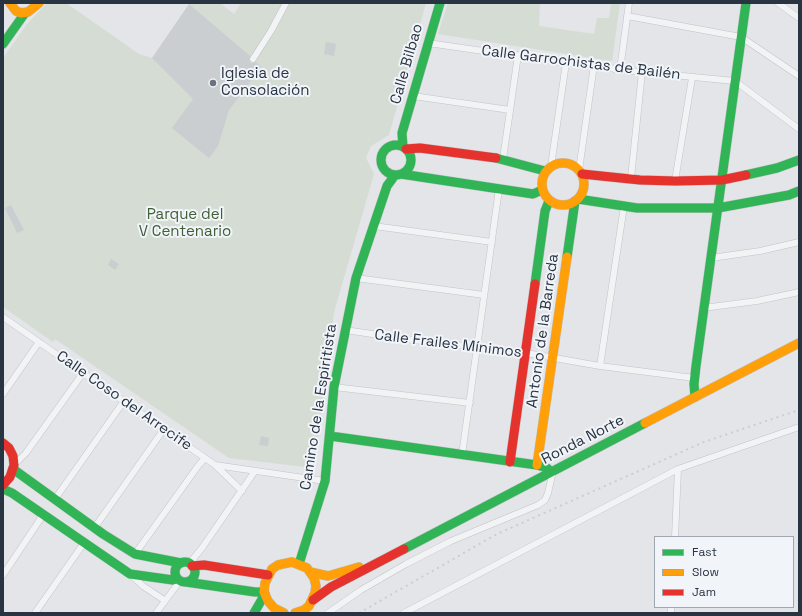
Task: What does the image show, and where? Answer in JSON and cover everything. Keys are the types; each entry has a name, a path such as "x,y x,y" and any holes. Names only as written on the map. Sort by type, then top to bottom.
{"street":[{"path":"253,59 271,31 286,3"},
{"name":"Calle Bilbao","path":"404,148 402,133 440,3"},
{"path":"620,70 629,3"},
{"path":"695,397 694,378 703,308 712,258 746,3"},
{"path":"778,3 799,18"},
{"path":"10,4 18,12 25,13 32,10 37,4"},
{"path":"3,44 25,13"},
{"path":"627,16 741,37 799,76"},
{"name":"Calle Garrochistas de Bailén","path":"428,43 594,65 620,70 735,82"},
{"path":"504,159 518,55"},
{"path":"404,148 420,148 504,159 548,169 562,162 569,163 580,172 584,180 582,193 577,200 569,204 555,204 549,201 545,196 541,184 548,169 566,62"},
{"path":"580,172 594,65"},
{"path":"631,178 642,72"},
{"path":"675,181 692,78"},
{"path":"735,82 799,129"},
{"path":"413,96 510,110"},
{"name":"Calle Bilbao","path":"390,146 402,133"},
{"path":"394,173 406,171 410,164 409,153 398,145 390,146 383,152 381,157 382,166 394,173 533,194 542,190"},
{"path":"580,172 640,180 722,180 777,168 799,160"},
{"name":"Camino de la Espiritista","path":"299,564 325,481 334,387 356,278 387,186 394,173"},
{"path":"462,455 499,189"},
{"path":"577,200 637,208 718,208 789,195 799,191"},
{"name":"Antonio de la Barreda","path":"537,465 577,200"},
{"path":"510,462 545,211 549,201"},
{"path":"600,366 624,206"},
{"path":"374,226 492,242"},
{"path":"712,258 760,251 799,242"},
{"path":"356,278 484,295"},
{"path":"703,308 764,300 799,292"},
{"name":"Calle Coso del Arrecife","path":"3,317 215,464 242,491"},
{"name":"Calle Frailes Mínimos","path":"345,330 413,340 526,353 600,366 694,378"},
{"path":"3,394 39,342"},
{"name":"Ronda Norte","path":"295,613 304,610 321,593 331,587 799,344"},
{"path":"13,467 26,453 83,373"},
{"path":"334,387 470,403"},
{"path":"54,499 124,401"},
{"path":"404,613 678,469 799,427"},
{"path":"95,527 164,429"},
{"path":"328,613 387,574 445,544 477,529 538,505 545,500 548,493 552,472 547,468 537,465 330,436"},
{"path":"3,443 9,448 13,456 13,467 10,477 3,484"},
{"path":"135,554 205,458"},
{"path":"215,464 325,481"},
{"path":"13,467 54,499 135,554 188,564 194,571 193,577 181,580 164,600 156,613"},
{"path":"675,536 678,469"},
{"path":"188,564 202,548 242,491 254,471"},
{"path":"3,489 12,493 130,574 143,586 164,600"},
{"path":"3,576 43,515"},
{"path":"35,613 84,543"},
{"name":"Ronda Norte","path":"299,564 310,572 328,576 380,561"},
{"path":"281,613 268,601 264,583 272,569 285,563 292,562 299,564"},
{"path":"181,580 175,573 178,564 204,565 268,575"},
{"path":"310,572 314,578 316,586 313,600"},
{"path":"130,574 265,593"},
{"path":"254,613 265,593"}],"green space":[{"name":"Parque del V Centenario","path":"47,3 66,3 139,54 152,58 190,3 220,3 234,14 241,3 426,3 389,135 371,146 366,158 374,174 334,312 314,468 229,458 55,339 53,342 3,307 3,58 27,24"},
{"path":"448,3 540,3 539,26 594,34 597,18 609,18 611,3 620,3 612,61 438,34"}],"building":[{"name":"Iglesia de Consolación","path":"189,4 250,56 250,63 256,62 261,67 229,110 218,146 209,158 172,128 193,99 152,58"},
{"path":"326,42 336,44 334,56 324,54"},
{"path":"11,205 24,230 17,233 5,208"},
{"path":"111,259 119,264 115,270 108,265"},
{"path":"261,436 269,438 268,446 259,445"}],"railway":[{"path":"359,613 497,534 704,442 799,410"}],"traffic: fast":[{"path":"403,147 402,133 440,3"},
{"path":"695,397 694,384 696,366 746,3"},
{"path":"3,44 25,13"},
{"path":"396,145 402,146 410,154 411,160 410,166 402,174 396,175 390,174 382,166 381,160 382,154 390,146 396,145"},
{"path":"496,158 545,171"},
{"path":"746,175 777,168 799,160"},
{"path":"401,174 533,194 542,190"},
{"path":"299,564 325,481 334,387 356,278 387,186 395,175"},
{"path":"578,199 637,208 718,208 789,195 799,191"},
{"path":"535,284 545,211 549,201"},
{"path":"567,257 575,201"},
{"path":"404,549 645,423"},
{"path":"330,436 537,465 547,468 551,472"},
{"path":"13,469 103,534 135,554 181,563"},
{"path":"3,489 12,493 130,574 173,580 177,579"},
{"path":"185,562 192,565 195,572 192,579 185,582 178,579 175,572 178,565 185,562"},
{"path":"186,582 264,592"},
{"path":"254,613 265,594"}],"traffic: slow":[{"path":"10,3 16,11 21,13 28,12 39,3"},
{"path":"559,163 567,163 575,166 581,172 584,184 581,196 575,202 567,205 559,205 551,202 545,196 542,188 542,180 545,172 551,166 559,163"},
{"path":"537,465 567,257"},
{"path":"645,423 799,343"},
{"path":"284,613 274,608 268,601 264,592 265,583 272,569 278,565 292,562 307,568 314,578 316,586 315,593 309,606 304,610 295,613"},
{"path":"310,572 328,576 359,567"}],"traffic: jam":[{"path":"406,149 420,148 496,158"},
{"path":"582,174 640,180 675,181 722,180 746,175"},
{"path":"510,462 535,284"},
{"path":"3,443 9,448 13,456 14,465 10,477 3,485"},
{"path":"313,600 331,587 404,549"},
{"path":"192,566 204,565 268,575"}],"place":[{"name":"Iglesia de Consolación","path":"213,83"}]}
